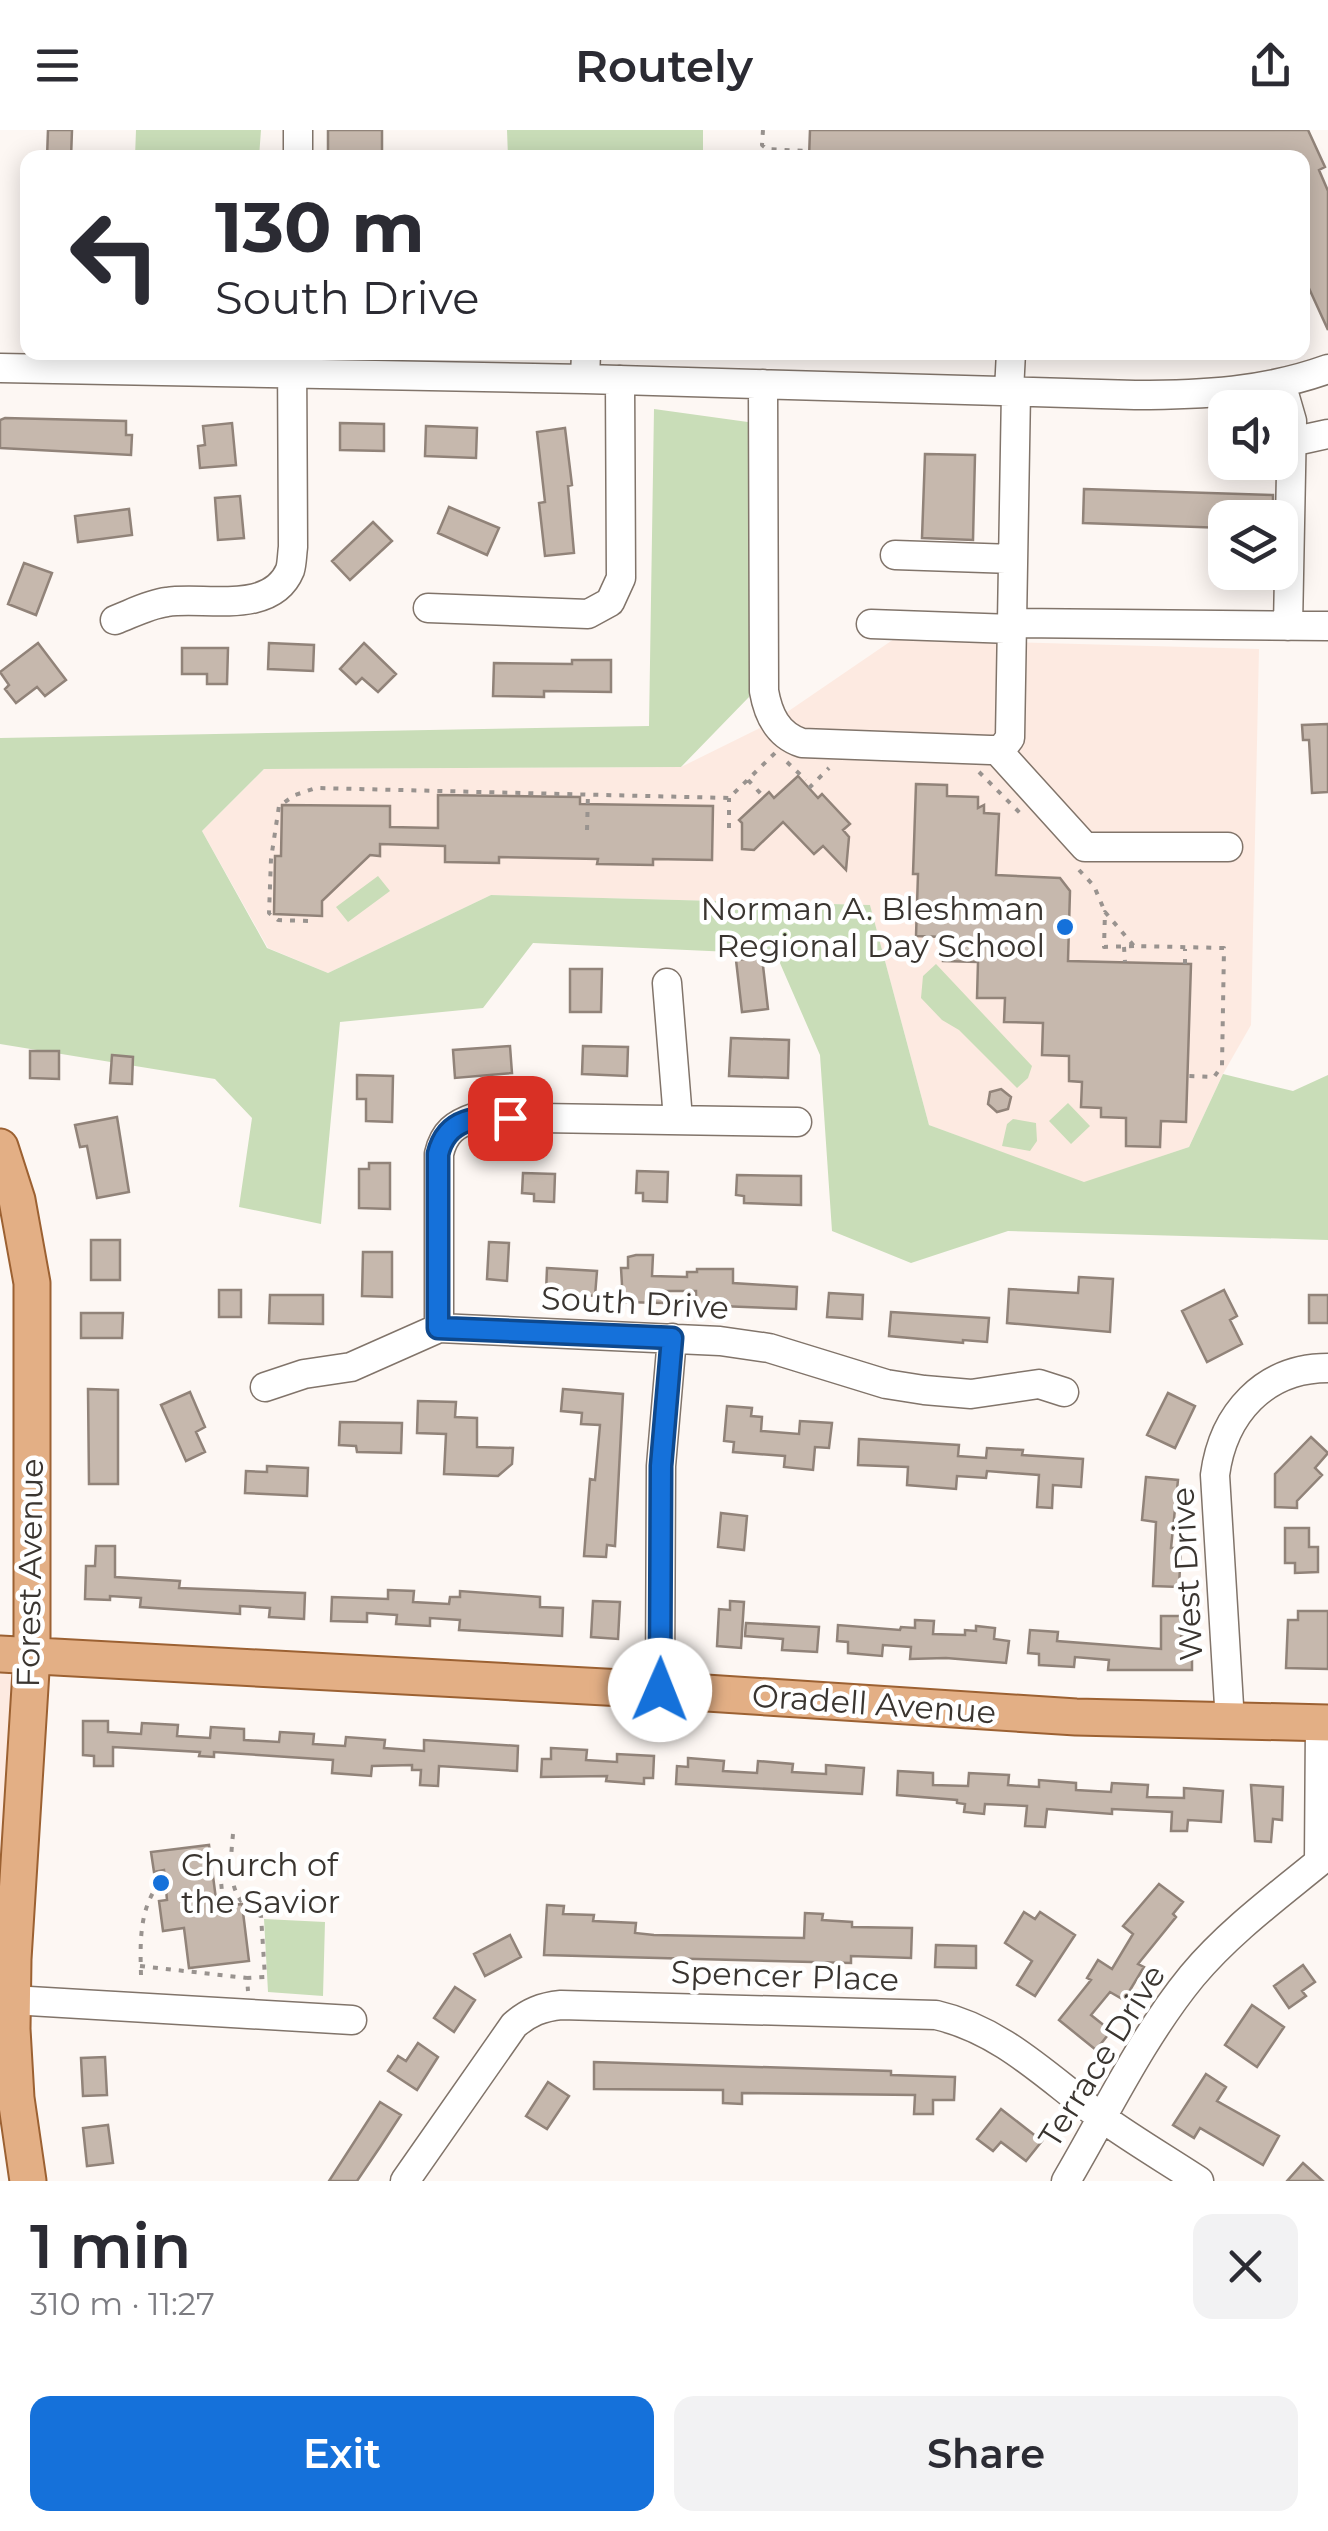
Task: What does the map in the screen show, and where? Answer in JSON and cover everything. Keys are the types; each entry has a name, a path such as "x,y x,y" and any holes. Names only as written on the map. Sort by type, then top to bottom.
{"main road":[{"name":"Forest Avenue","path":"0,1148 16,1200 32,1283 16,1655 12,2000 6,2045 28,2181"},
{"name":"Oradell Avenue","path":"16,1655 660,1690 1076,1718 1324,1723"}],"street":[{"path":"763,384 764,690 774,721 783,733 802,743 998,750 1010,738 1011,360"},
{"path":"114,620 165,602 262,596 278,586 290,570 292,363"},
{"path":"0,368 292,363 586,366 620,380 1216,394 1281,383 1314,365"},
{"path":"428,608 588,614 610,602 622,578 620,380"},
{"path":"1281,383 1283,390"},
{"path":"1298,440 1328,434"},
{"path":"1288,626 1290,480"},
{"path":"895,555 1013,559"},
{"path":"871,624 1328,626"},
{"path":"998,750 1085,847 1228,846"},
{"path":"667,983 678,1120"},
{"path":"438,1328 438,1154 448,1131 461,1122 476,1117 797,1122"},
{"name":"South Drive","path":"265,1387 304,1374 351,1367 438,1328 672,1338 769,1348 886,1384 924,1390 971,1394 1039,1384 1064,1392"},
{"path":"660,1690 661,1466 672,1338"},
{"name":"West Drive","path":"1230,1722 1214,1475 1218,1452 1226,1430 1254,1394 1290,1374 1328,1368"},
{"name":"Terrace Drive","path":"1066,2181 1165,2013 1192,1977 1221,1944 1324,1868 1324,1723"},
{"path":"12,2000 352,2020"},
{"name":"Spencer Place","path":"406,2181 514,2025 527,2014 561,2005 936,2015 965,2022 987,2032 1103,2118 1199,2181"}],"path":[{"path":"763,130 762,145 786,150"},
{"path":"729,828 730,798 778,751 806,780"},
{"path":"809,788 836,762 824,761"},
{"path":"974,768 1023,816"},
{"path":"748,780 762,795"},
{"path":"308,921 278,920 270,912 271,859 278,806 294,795 316,788 730,798"},
{"path":"587,830 588,794"},
{"path":"1080,872 1094,886 1105,912"},
{"path":"1134,946 1105,912 1104,947 1224,948 1222,1066 1214,1076 1188,1076"},
{"path":"1124,947 1124,962"},
{"path":"1185,964 1186,948"},
{"path":"140,1966 265,1977 260,1916 249,1911 238,1898 231,1874 233,1834"},
{"path":"220,1871 220,1902 238,1898"},
{"path":"141,1974 140,1928 153,1890 164,1878"},
{"path":"247,1978 250,2001"}],"shaded area":[{"name":"Norman A. Bleshman Regional Day School","path":"894,639 1259,649 1251,1025 1189,1147 1083,1183 929,1125 870,905 491,895 328,973 268,948 202,831 264,769 681,767 774,721"},
{"path":"0,1654 32,1655 0,2085"}],"green space":[{"path":"136,130 261,130 260,150 135,150"},
{"path":"507,130 703,130 703,150 508,150"},
{"path":"654,409 755,423 749,697 681,767 264,769 202,831 267,948 328,973 491,895 870,905 929,1125 1084,1182 1189,1147 1223,1074 1293,1091 1328,1075 1328,1240 1008,1231 911,1263 832,1231 820,1055 776,954 533,943 483,1008 340,1022 321,1224 239,1207 252,1118 215,1079 0,1044 0,738 649,726"},
{"path":"378,876 390,891 348,922 336,907"},
{"path":"936,964 1032,1066 1028,1078 1017,1088 921,998 923,976"},
{"path":"1068,1103 1090,1126 1071,1144 1049,1121"},
{"path":"1013,1119 1036,1123 1037,1141 1030,1151 1002,1146 1007,1124"},
{"path":"264,1919 325,1922 323,1996 268,1992"}],"building":[{"path":"48,130 72,130 71,150 47,150"},
{"path":"328,130 382,130 382,150 328,150"},
{"path":"810,130 1308,130 1325,167 1319,170 1328,191 1328,330 1310,291 1310,150 809,150"},
{"path":"0,420 126,421 126,435 132,435 131,455 0,448"},
{"path":"232,423 236,465 200,468 198,446 205,445 203,426"},
{"path":"340,423 384,424 384,451 340,450"},
{"path":"426,426 477,428 476,458 425,456"},
{"path":"565,428 574,553 545,556 539,503 545,502 537,432"},
{"path":"925,454 975,455 973,540 922,538"},
{"path":"1084,489 1273,495 1273,500 1208,500 1208,527 1083,523"},
{"path":"240,496 244,538 218,540 215,498"},
{"path":"449,507 499,528 487,555 438,533"},
{"path":"129,509 132,535 78,542 75,516"},
{"path":"373,522 392,541 350,580 332,561"},
{"path":"24,563 52,573 36,615 8,604"},
{"path":"38,643 66,680 45,696 37,687 16,703 5,689 9,685 0,672"},
{"path":"269,643 314,645 313,671 268,669"},
{"path":"364,643 396,674 378,692 362,678 356,684 340,669"},
{"path":"182,648 228,648 227,684 207,684 207,674 182,674"},
{"path":"572,660 611,660 611,692 544,691 544,697 493,696 494,663 572,664"},
{"path":"1328,724 1328,792 1312,793 1309,740 1303,740 1302,725"},
{"path":"798,776 818,798 822,794 850,824 843,830 849,837 846,870 823,846 814,854 783,822 754,850 742,849 739,820 769,792 774,798"},
{"path":"916,784 947,785 947,796 978,797 978,808 984,805 984,813 999,814 996,875 1060,878 1070,891 1068,961 1191,964 1186,1122 1161,1121 1160,1147 1126,1146 1126,1118 1101,1117 1101,1108 1081,1107 1082,1082 1069,1081 1069,1056 1042,1055 1043,1023 1004,1022 1005,998 977,998 978,962 943,961 944,937 916,936"},
{"path":"438,795 580,797 580,804 713,806 712,860 653,859 653,865 597,864 598,859 499,857 499,863 445,862 445,846 380,844 380,856 370,855 322,901 322,916 274,914 275,856 281,856 282,805 390,806 390,827 438,828"},
{"path":"762,957 768,1009 742,1012 736,960"},
{"path":"570,969 602,969 601,1012 570,1012"},
{"path":"731,1038 789,1040 788,1078 729,1076"},
{"path":"510,1046 512,1073 455,1078 453,1050"},
{"path":"583,1046 628,1047 627,1076 582,1074"},
{"path":"30,1051 59,1051 59,1079 30,1078"},
{"path":"112,1055 133,1057 132,1084 110,1083"},
{"path":"357,1075 393,1076 392,1122 366,1121 366,1099 357,1099"},
{"path":"1001,1089 1011,1097 1008,1109 997,1112 988,1104 990,1092"},
{"path":"117,1117 129,1192 97,1198 87,1146 80,1147 75,1125"},
{"path":"369,1163 390,1163 390,1209 359,1208 359,1169 369,1169"},
{"path":"637,1171 668,1172 667,1202 643,1201 643,1193 636,1193"},
{"path":"523,1173 555,1174 554,1202 534,1201 534,1194 522,1193"},
{"path":"737,1175 801,1176 801,1205 744,1203 744,1196 736,1195"},
{"path":"91,1240 120,1240 120,1280 91,1280"},
{"path":"489,1242 509,1243 507,1281 487,1279"},
{"path":"363,1252 392,1252 392,1297 362,1296"},
{"path":"653,1255 652,1276 687,1277 687,1272 697,1269 733,1269 733,1283 797,1287 796,1309 696,1305 696,1291 664,1291 663,1303 623,1302 621,1268 628,1268 628,1257"},
{"path":"547,1268 597,1271 595,1296 546,1292"},
{"path":"1079,1277 1113,1279 1110,1332 1007,1323 1009,1289 1078,1293"},
{"path":"219,1290 241,1290 241,1317 219,1317"},
{"path":"1224,1290 1237,1316 1230,1320 1242,1344 1207,1362 1182,1311"},
{"path":"829,1293 863,1295 862,1319 827,1317"},
{"path":"270,1295 323,1295 323,1324 269,1323"},
{"path":"1309,1295 1328,1295 1328,1323 1309,1323"},
{"path":"891,1312 989,1318 987,1342 889,1336"},
{"path":"81,1313 123,1313 122,1338 81,1338"},
{"path":"88,1389 118,1390 118,1484 89,1484"},
{"path":"563,1389 623,1394 615,1546 607,1545 606,1557 584,1556 590,1479 595,1480 600,1425 581,1424 582,1413 561,1411"},
{"path":"190,1392 205,1427 196,1432 205,1452 186,1461 161,1405"},
{"path":"1168,1393 1195,1406 1175,1448 1147,1435"},
{"path":"418,1401 456,1402 455,1417 477,1418 477,1447 513,1448 512,1464 498,1476 444,1474 446,1434 417,1433"},
{"path":"727,1406 752,1408 751,1416 762,1417 761,1431 799,1434 800,1421 832,1423 829,1448 815,1447 813,1470 784,1467 785,1456 733,1452 734,1442 724,1441"},
{"path":"340,1422 402,1423 401,1453 357,1452 356,1446 339,1445"},
{"path":"1311,1437 1328,1453 1315,1468 1322,1475 1297,1501 1297,1508 1275,1507 1275,1474"},
{"path":"859,1439 959,1445 958,1456 986,1458 987,1448 1083,1459 1081,1487 1053,1485 1052,1508 1037,1507 1039,1475 987,1471 986,1478 957,1476 956,1489 907,1485 908,1467 858,1465"},
{"path":"267,1466 308,1468 307,1496 245,1493 246,1471 267,1472"},
{"path":"1146,1477 1178,1480 1171,1548 1181,1548 1179,1587 1153,1586 1156,1522 1142,1520"},
{"path":"721,1513 747,1516 744,1550 718,1547"},
{"path":"1285,1528 1309,1528 1309,1547 1318,1547 1318,1572 1295,1573 1295,1563 1285,1563"},
{"path":"96,1546 115,1546 115,1577 180,1581 179,1588 305,1593 304,1619 269,1617 270,1608 240,1606 240,1614 140,1607 141,1598 85,1599 86,1566 95,1566"},
{"path":"388,1590 414,1591 413,1602 449,1604 450,1597 460,1597 460,1591 540,1597 540,1607 563,1608 562,1636 459,1630 460,1620 430,1618 430,1626 396,1624 397,1615 367,1613 367,1622 331,1621 332,1597 388,1599"},
{"path":"593,1601 620,1602 618,1639 591,1637"},
{"path":"730,1601 744,1602 741,1648 717,1646 719,1609 730,1610"},
{"path":"1298,1611 1328,1611 1328,1669 1286,1668 1288,1620 1298,1620"},
{"path":"1161,1616 1181,1616 1181,1636 1192,1636 1192,1670 1108,1670 1109,1660 1075,1657 1074,1667 1039,1665 1039,1654 1028,1653 1030,1630 1058,1632 1057,1641 1161,1649"},
{"path":"915,1620 934,1621 933,1634 965,1635 965,1630 976,1631 976,1626 995,1628 994,1639 1009,1641 1006,1663 910,1659 911,1647 883,1645 882,1656 848,1653 848,1642 837,1641 838,1625 900,1630 915,1628"},
{"path":"746,1623 819,1627 817,1652 782,1650 783,1639 745,1636"},
{"path":"83,1721 108,1721 108,1732 141,1734 142,1723 178,1725 177,1736 210,1738 211,1727 244,1729 244,1740 279,1742 280,1732 314,1734 313,1744 345,1746 346,1737 385,1740 384,1748 424,1751 424,1740 518,1746 517,1771 439,1766 438,1786 420,1785 421,1770 412,1770 412,1765 372,1766 371,1776 332,1773 333,1760 214,1752 214,1757 199,1756 200,1752 113,1747 113,1766 94,1766 94,1756 83,1755"},
{"path":"551,1748 587,1750 586,1760 617,1762 617,1754 654,1756 653,1778 644,1778 644,1784 606,1781 607,1776 541,1777 542,1759 551,1759"},
{"path":"688,1758 724,1761 723,1771 757,1773 758,1761 793,1764 792,1772 826,1774 826,1765 864,1768 862,1794 676,1784 677,1766 688,1767"},
{"path":"898,1771 933,1773 933,1785 968,1786 969,1773 1009,1775 1008,1785 1039,1787 1039,1780 1076,1783 1076,1790 1111,1792 1112,1783 1148,1785 1147,1797 1184,1798 1184,1788 1223,1791 1221,1822 1188,1820 1187,1831 1171,1831 1172,1812 1112,1809 1112,1814 1047,1809 1045,1827 1025,1826 1027,1806 985,1804 984,1814 964,1812 965,1804 957,1800 897,1795"},
{"path":"1251,1785 1283,1787 1282,1820 1273,1819 1271,1842 1255,1841"},
{"path":"209,1845 217,1907 242,1904 249,1961 189,1968 184,1928 163,1931 159,1901 167,1900 164,1870 154,1872 151,1852"},
{"path":"1159,1884 1183,1902 1173,1914 1176,1917 1138,1964 1144,1967 1124,2000 1110,1992 1091,2015 1111,2031 1096,2050 1059,2020 1091,1980 1087,1978 1098,1960 1112,1969 1133,1934 1123,1926"},
{"path":"547,1905 564,1906 563,1914 594,1915 593,1921 636,1923 635,1933 654,1935 804,1938 805,1913 823,1914 822,1920 852,1922 852,1927 912,1928 911,1958 851,1956 851,1963 544,1955"},
{"path":"1024,1912 1035,1919 1040,1912 1075,1935 1035,1996 1017,1985 1032,1961 1005,1943"},
{"path":"510,1935 521,1957 485,1976 474,1954"},
{"path":"936,1945 976,1946 976,1968 935,1967"},
{"path":"1303,1965 1315,1982 1302,1991 1306,1996 1289,2008 1274,1986"},
{"path":"455,1987 475,2000 454,2032 434,2018"},
{"path":"1252,2005 1284,2027 1257,2067 1225,2045"},
{"path":"418,2043 438,2057 417,2090 388,2071 398,2056 406,2061"},
{"path":"105,2057 107,2095 83,2096 81,2058"},
{"path":"594,2062 891,2071 891,2075 955,2077 954,2100 933,2100 933,2114 914,2114 915,2095 742,2093 742,2104 723,2103 723,2090 594,2089"},
{"path":"1206,2074 1226,2087 1217,2101 1279,2136 1263,2165 1200,2128 1194,2138 1173,2125"},
{"path":"548,2082 569,2096 547,2129 526,2116"},
{"path":"380,2102 401,2115 357,2181 329,2181"},
{"path":"1001,2109 1042,2141 1026,2161 1001,2142 993,2151 977,2139"},
{"path":"108,2125 113,2163 87,2166 83,2128"},
{"path":"1303,2163 1323,2181 1287,2181"}],"place":[{"name":"Norman A. Bleshman Regional Day School","path":"1065,927"},
{"name":"Church of the Savior","path":"161,1883"}],"route":[{"path":"510,1118 476,1117 461,1122 442,1140 438,1154 438,1328 672,1338 661,1466 660,1690"}]}
